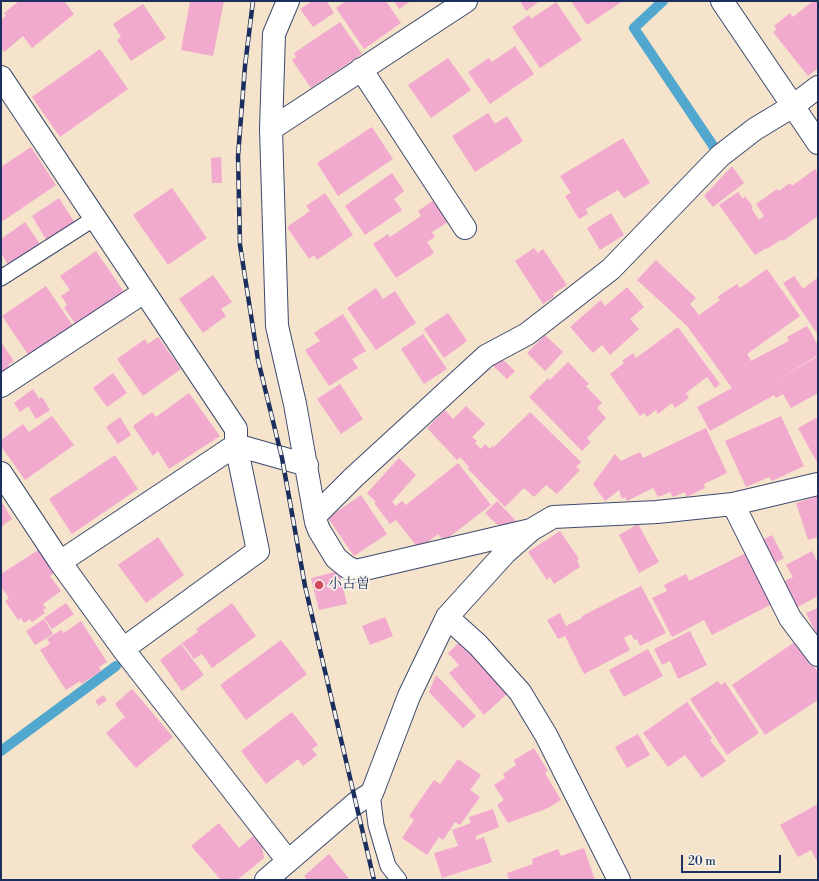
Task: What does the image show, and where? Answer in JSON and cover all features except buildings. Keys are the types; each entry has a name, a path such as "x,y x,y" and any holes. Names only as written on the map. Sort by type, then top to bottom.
{"street":[{"path":"288,1 274,34 270,130 277,326 295,404 315,516 319,530 336,558 347,567 356,571 531,530"},
{"path":"270,130 466,1"},
{"path":"722,1 818,143"},
{"path":"361,69 465,228"},
{"path":"1,77 236,429 236,445 258,551 123,649"},
{"path":"315,516 354,477 486,356 527,334 611,269 720,156 755,129 793,106 818,87"},
{"path":"1,386 144,292"},
{"path":"60,562 236,445 307,465"},
{"path":"1,473 60,562 123,649 288,861"},
{"path":"266,880 356,803 372,793 409,696 447,617 505,553 531,530 553,517 657,512 733,504 818,484"},
{"path":"733,504 790,618 818,654"},
{"path":"447,617 478,645 520,692 546,735 619,880"}],"lane":[{"path":"1,278 95,218"},
{"path":"372,793 376,825 388,866 399,880"}],"waterway":[{"path":"663,1 634,28 720,156"},
{"path":"1,751 116,666"}],"railway":[{"path":"253,1 245,66 238,156 240,245 258,360 282,458 305,586 374,880"}],"place":[{"name":"小古曽","path":"319,585"}]}
